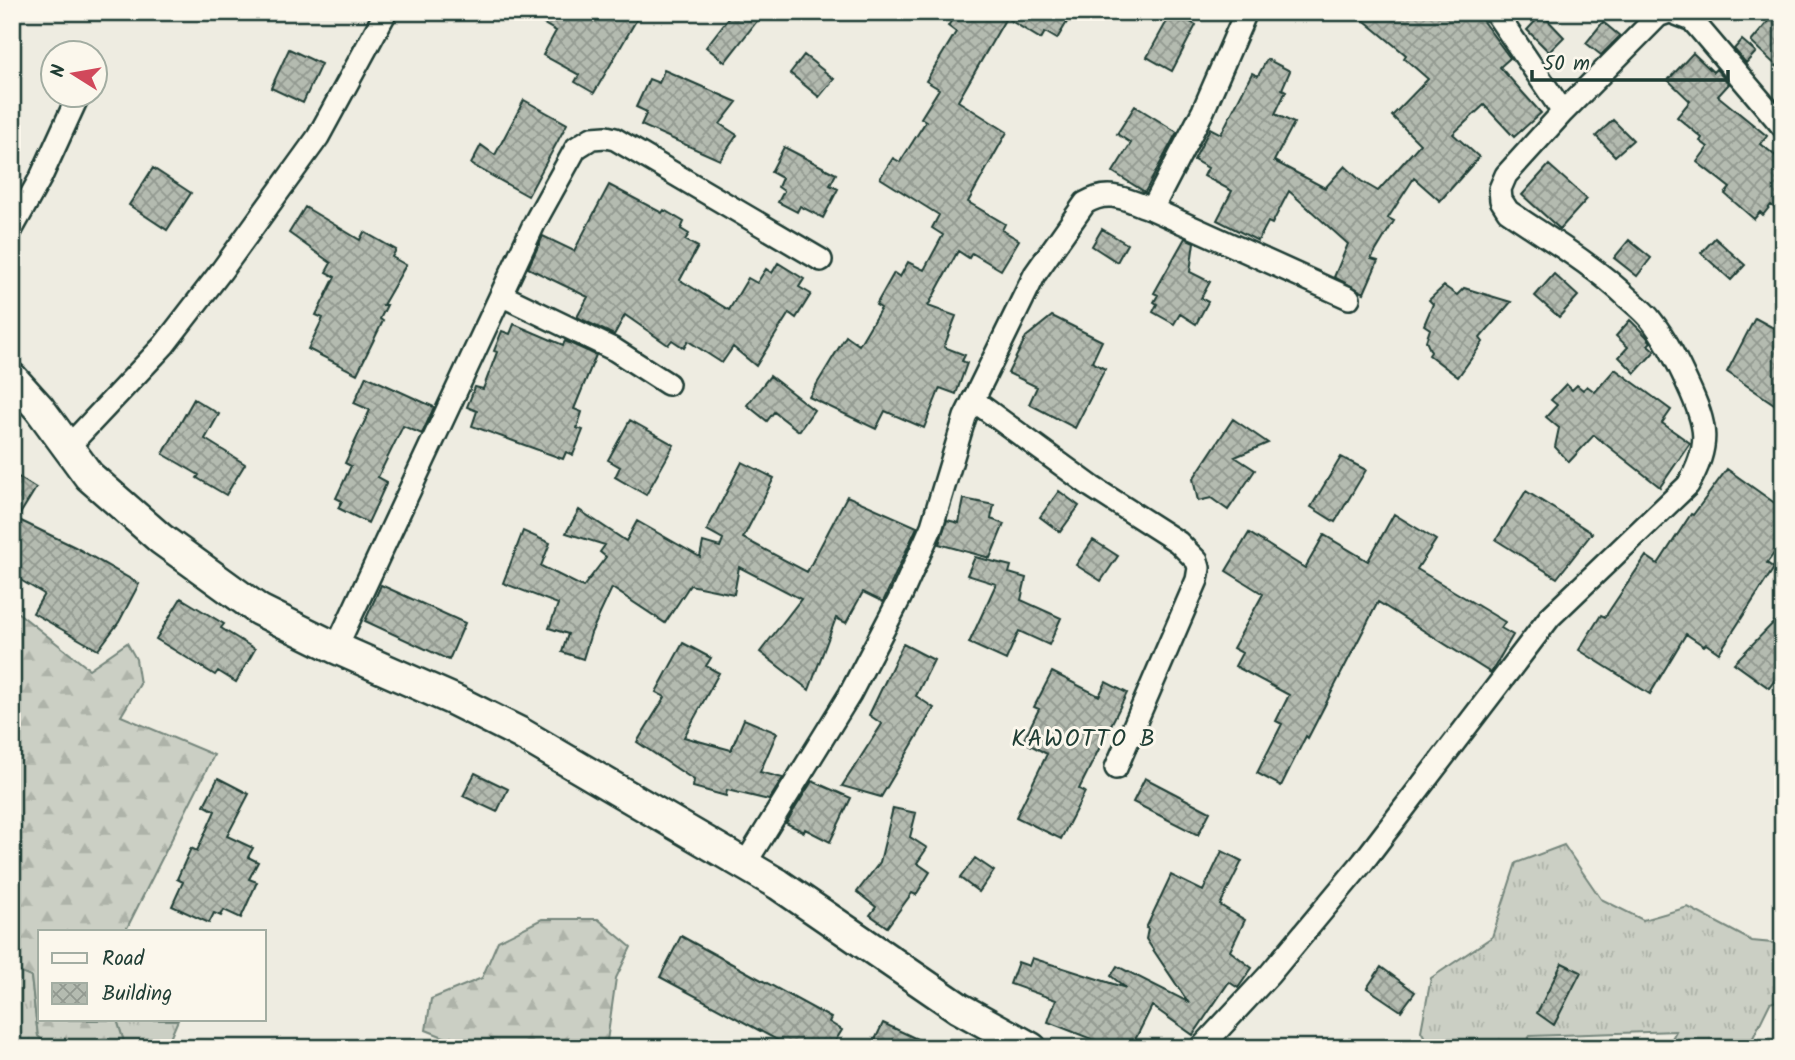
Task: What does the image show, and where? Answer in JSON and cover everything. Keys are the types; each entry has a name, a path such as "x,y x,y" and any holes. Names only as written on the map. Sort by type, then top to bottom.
{"street":[{"path":"67,448 164,345 222,270 318,137 386,12"},
{"path":"1152,209 1203,111 1246,12"},
{"path":"1495,12 1563,112"},
{"path":"1201,1048 1269,975 1363,862 1550,617 1688,485 1704,450 1706,434 1700,410 1674,355 1651,319 1606,278 1508,211 1501,200 1500,189 1506,175 1563,112 1658,16 1670,12 1692,20 1783,127"},
{"path":"12,229 41,177 73,108"},
{"path":"336,648 535,222 576,148 592,138 606,136 615,139 821,260"},
{"path":"745,864 850,694 900,598 932,526 965,417 1035,274 1085,202 1097,196 1111,194 1152,209 1349,298"},
{"path":"501,295 615,350 668,384"},
{"path":"12,378 39,408 89,476 161,539 260,610 520,733 745,864 865,942 959,1008 1031,1048"},
{"path":"973,400 1092,487 1178,542 1197,561 1197,580 1116,768"}],"green space":[{"path":"12,608 89,669 127,643 136,659 140,684 121,716 214,755 126,930 38,930 38,1021 117,1021 126,1048 51,1048 38,1036 31,977 12,969"},
{"path":"1564,845 1601,899 1643,920 1688,907 1752,941 1783,944 1783,999 1770,1003 1748,1048 1667,1048 1676,1031 1530,1036 1522,1048 1431,1048 1421,1031 1431,978 1492,937 1516,863"},
{"path":"542,919 598,919 631,947 616,978 606,1048 471,1048 426,1030 431,999 482,978 498,941"},
{"path":"12,969 31,977 38,1036 51,1048 12,1048"},
{"path":"117,1021 178,1021 166,1048 126,1048"}],"building":[{"path":"523,12 641,12 594,93 575,82 579,75 543,55 556,31"},
{"path":"733,12 764,12 725,62 706,47"},
{"path":"957,12 1073,12 1057,39 1045,32 1041,39 1006,18 958,101 1007,132 968,202 1005,224 1002,230 1019,240 1001,270 972,253 969,258 958,251 928,306 956,316 944,347 965,355 962,361 967,363 956,394 940,388 924,428 885,411 876,429 809,397 846,336 859,345 881,308 876,305 894,273 900,277 908,262 924,270 943,235 932,228 939,215 880,178 893,158 900,162 926,121 921,118 939,89 926,81 956,32 948,26"},
{"path":"1172,12 1196,25 1172,71 1147,57"},
{"path":"1354,12 1476,12 1510,58 1500,67 1541,113 1514,137 1484,105 1453,134 1479,157 1440,201 1414,178 1388,218 1394,221 1371,259 1378,261 1364,293 1334,277 1348,244 1289,191 1272,224 1268,222 1258,241 1217,220 1232,191 1204,176 1208,168 1194,160 1210,128 1221,134 1252,73 1258,76 1267,59 1290,71 1282,89 1286,91 1275,114 1294,123 1274,161 1325,188 1345,166 1361,181 1378,191 1420,144 1392,116 1428,79 1404,58 1406,55"},
{"path":"1776,12 1783,12 1783,72 1751,42"},
{"path":"1542,14 1564,37 1549,52 1527,30"},
{"path":"1603,22 1620,36 1601,55 1586,43"},
{"path":"1742,40 1756,52 1746,63 1734,49"},
{"path":"289,49 321,64 303,103 271,88"},
{"path":"1693,53 1713,72 1716,69 1729,84 1718,96 1767,136 1761,144 1783,162 1783,215 1771,205 1763,215 1760,212 1754,219 1725,194 1730,188 1697,162 1708,147 1700,141 1702,138 1677,117 1690,101 1668,80"},
{"path":"804,55 834,79 819,97 790,73"},
{"path":"664,70 737,102 720,124 737,135 720,160 641,125 647,112 636,107 649,79 659,83"},
{"path":"524,100 567,124 528,196 471,164 481,145 495,155"},
{"path":"1135,106 1177,132 1145,192 1113,172 1131,143 1117,134"},
{"path":"1613,120 1633,140 1615,156 1596,136"},
{"path":"784,147 836,174 830,185 838,189 823,218 800,206 797,212 778,202 784,191 778,187 782,178 771,172"},
{"path":"1549,165 1587,199 1560,229 1522,195"},
{"path":"153,168 191,193 167,230 129,205"},
{"path":"609,185 684,222 681,229 689,234 685,240 698,247 680,280 729,310 748,278 757,283 766,269 772,273 778,263 804,279 799,287 811,294 796,318 789,313 756,366 733,347 722,363 688,341 684,348 672,340 668,345 625,315 614,335 577,317 588,297 528,268 543,236 574,251"},
{"path":"305,207 360,240 364,232 396,250 392,257 406,265 383,305 387,305 380,319 383,321 357,374 308,349 323,318 316,315 335,277 326,272 331,263 289,233"},
{"path":"1102,229 1127,244 1117,262 1092,246"},
{"path":"1185,238 1194,242 1190,272 1210,282 1201,298 1208,302 1196,324 1180,314 1174,324 1153,312 1158,295 1154,293"},
{"path":"1715,238 1745,265 1731,280 1701,253"},
{"path":"1629,240 1651,258 1637,276 1614,258"},
{"path":"1554,274 1578,296 1559,317 1535,296"},
{"path":"1444,286 1457,295 1464,288 1511,302 1480,338 1483,342 1458,377 1429,355 1431,352 1426,341 1430,329 1424,325 1433,304 1429,300"},
{"path":"1052,316 1102,341 1092,362 1105,369 1075,428 1029,404 1037,387 1008,373 1026,337"},
{"path":"1755,318 1783,333 1783,410 1727,372"},
{"path":"1630,320 1651,342 1648,345 1655,351 1635,373 1619,357 1628,347 1616,336"},
{"path":"514,324 563,345 565,341 596,355 574,409 582,412 577,428 583,430 573,455 566,452 563,459 472,426 477,411 467,407 475,387 483,389 502,331 510,334"},
{"path":"1615,369 1671,410 1662,423 1690,443 1660,487 1594,435 1569,462 1555,447 1559,428 1546,417 1557,405 1551,400 1566,384 1572,390 1577,385 1583,390 1587,386 1595,392"},
{"path":"366,376 434,407 422,434 403,426 378,477 387,482 368,523 338,508 342,501 336,498 351,466 345,463 370,410 354,403"},
{"path":"770,376 814,410 799,431 774,412 767,421 747,405"},
{"path":"194,399 219,414 205,439 245,464 226,495 163,454"},
{"path":"1233,419 1268,443 1235,457 1255,470 1228,510 1211,498 1198,501 1193,479"},
{"path":"630,420 674,445 646,495 615,477 620,467 608,460"},
{"path":"1341,457 1366,470 1335,522 1311,507"},
{"path":"742,462 774,478 743,538 807,572 847,496 917,527 883,602 863,592 846,623 836,618 809,690 760,652 801,599 739,567 734,594 690,585 665,623 612,588 591,633 583,659 562,652 568,634 549,628 558,604 503,583 523,531 550,543 541,566 583,587 606,557 600,552 605,545 566,533 579,510 626,541 637,521 700,557 703,542 720,547 723,539 707,530"},
{"path":"1727,469 1783,509 1783,541 1767,563 1774,568 1719,653 1686,634 1650,694 1579,650 1601,615 1605,617 1646,556 1658,564 1691,514 1693,515"},
{"path":"12,473 36,488 17,519 75,547 139,584 119,622 98,650 33,613 44,594 12,575"},
{"path":"1059,491 1079,506 1060,532 1040,517"},
{"path":"1526,491 1592,533 1557,578 1496,540"},
{"path":"964,499 994,505 991,519 1004,524 990,558 939,544 947,520 959,523"},
{"path":"1394,514 1436,540 1417,569 1505,622 1501,628 1513,635 1491,673 1378,602 1281,786 1257,773 1282,724 1276,721 1289,695 1235,666 1242,653 1233,648 1263,594 1226,571 1249,533 1305,568 1324,535 1368,561"},
{"path":"1093,540 1118,556 1101,581 1076,565"},
{"path":"975,557 1011,566 1009,573 1026,578 1021,600 1061,618 1049,645 1019,631 1006,660 969,643 996,584 967,575"},
{"path":"381,585 465,623 449,660 365,621"},
{"path":"181,598 224,624 221,628 255,649 236,682 218,671 215,675 156,639"},
{"path":"1783,613 1783,669 1769,688 1734,663"},
{"path":"683,643 711,658 706,666 719,673 684,737 731,750 744,719 777,733 760,772 783,778 769,800 727,790 726,796 693,787 694,780 637,742 665,697 656,692"},
{"path":"903,644 934,660 916,696 934,708 881,797 842,786 882,724 869,715"},
{"path":"1052,672 1099,696 1106,682 1127,693 1079,789 1085,792 1061,839 1016,817 1047,754 1023,741 1039,709 1034,707"},
{"path":"475,773 508,789 497,812 463,796"},
{"path":"218,778 249,794 227,836 253,848 248,857 258,862 249,879 257,882 241,918 224,910 221,916 214,913 209,923 172,906 183,882 177,879 191,848 197,851 215,811 204,805"},
{"path":"1145,778 1210,812 1198,835 1133,802"},
{"path":"812,781 851,798 830,842 786,823"},
{"path":"893,808 916,813 910,837 927,848 917,863 930,872 916,895 912,893 887,927 870,915 876,907 857,892 880,862"},
{"path":"1222,851 1242,861 1220,905 1245,920 1230,951 1252,968 1238,988 1229,982 1193,1035 1152,1006 1131,1048 1096,1048 1099,1042 1048,1022 1056,1000 1010,984 1018,962 1029,966 1032,958 1126,988 1111,976 1117,966 1188,1002 1146,939 1146,928 1171,875 1203,891"},
{"path":"975,858 994,871 979,892 960,878"},
{"path":"681,936 831,1018 829,1022 842,1030 831,1048 792,1048 660,977"},
{"path":"1562,963 1581,972 1554,1025 1537,1013"},
{"path":"1381,967 1415,992 1401,1011 1367,988"},
{"path":"883,1023 936,1048 871,1048"}],"district":[{"name":"KAWOTTO B","path":"1084,738"}]}
